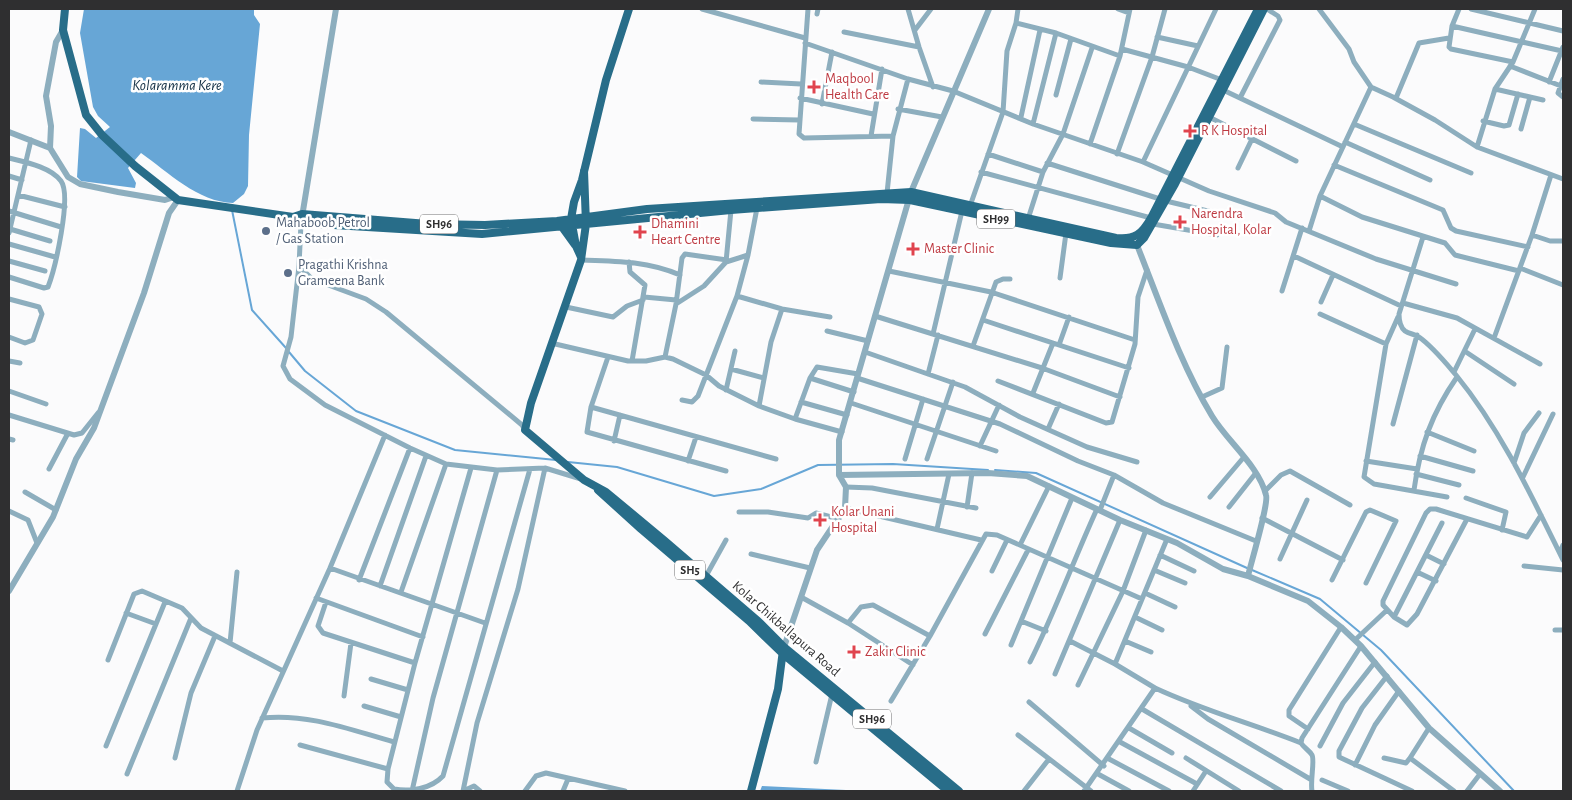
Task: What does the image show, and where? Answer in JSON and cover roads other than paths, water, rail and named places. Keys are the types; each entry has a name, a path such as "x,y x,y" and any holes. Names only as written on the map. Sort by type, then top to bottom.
{"main road":[{"name":"SH96","path":"65,9 63,30 86,115 102,135 135,166 176,198 215,206 293,217 302,214 428,224 559,224"},
{"path":"576,246 559,224 574,202 584,171 606,80 629,9"},
{"name":"SH99","path":"586,220 911,196 962,212 1111,243 1137,245 1163,200 1258,9"},
{"name":"SH99","path":"1175,176 1209,117 1265,9"},
{"path":"525,430 531,403 551,343 566,307 581,258 586,220 584,171"},
{"name":"SH99","path":"586,220 604,214 666,208 887,193 970,206 1116,238 1130,239 1142,233 1152,221"},
{"path":"574,202 572,223 576,246 581,258"},
{"path":"586,202 593,212 604,214"},
{"name":"SH96","path":"293,217 301,223 482,234 586,220"},
{"name":"SH5","path":"525,430 582,478 597,488 602,495 783,651"},
{"name":"Kolar Chikballapura Road","path":"597,488 606,492 706,576 758,621 783,651 948,791"},
{"path":"752,788 778,689 783,651"},
{"name":"Kolar Chikballapura Road","path":"783,651 959,791"}],"street":[{"path":"336,9 302,214 299,266 291,337 283,369 301,389 325,405 426,456 446,464 497,470 545,468 582,478"},
{"path":"702,9 805,41 908,79 953,91 1003,112 1021,117 1033,124 1143,162 1209,191 1274,213 1286,222 1412,271 1456,284"},
{"path":"808,9 801,84 799,134 804,138 893,136"},
{"path":"908,9 919,47 934,87"},
{"path":"915,30 931,9"},
{"path":"783,651 817,550 845,508 846,486 840,473 842,432 911,196 942,117 989,9"},
{"path":"970,206 1003,112 1007,51 1016,23 1018,9"},
{"path":"1090,144 1120,56 1130,11 1118,9"},
{"path":"1118,154 1152,57 1165,9"},
{"path":"1143,162 1216,9"},
{"path":"1240,98 1280,20 1278,16 1265,9"},
{"path":"1319,9 1349,49 1354,62 1371,87 1396,98 1477,147 1563,178"},
{"path":"1458,9 1449,38 1451,49 1512,64 1561,86"},
{"path":"1470,9 1563,31"},
{"path":"1477,147 1495,89 1512,64 1535,9"},
{"path":"1016,23 1056,33 1092,48 1120,56"},
{"path":"1452,26 1562,49 1550,82"},
{"path":"63,30 56,42 46,96 51,126 50,148 68,177 80,184 118,192 165,200 176,198"},
{"path":"1021,117 1040,30"},
{"path":"844,32 919,47"},
{"path":"1033,124 1056,33"},
{"path":"1158,37 1198,46"},
{"path":"1396,98 1419,43 1449,38"},
{"path":"1056,95 1071,39"},
{"path":"1028,219 1040,188 1043,172 1064,134 1092,48"},
{"path":"1122,49 1188,67 1222,80"},
{"path":"822,104 832,52"},
{"path":"871,136 873,114 882,69"},
{"path":"887,193 898,108 908,79"},
{"path":"1563,79 1558,95 1563,97"},
{"path":"761,82 801,84"},
{"path":"1309,231 1320,196 1371,87"},
{"path":"1495,89 1543,100"},
{"path":"1223,90 1430,180"},
{"path":"1484,121 1504,126 1508,125 1518,94"},
{"path":"1521,129 1530,97"},
{"path":"800,98 873,114"},
{"path":"898,108 942,117"},
{"path":"1209,117 1296,161"},
{"path":"753,119 799,120"},
{"path":"1354,124 1471,172"},
{"path":"9,132 50,148"},
{"path":"1238,168 1252,139"},
{"path":"31,140 18,195 11,212 9,231 50,241"},
{"path":"988,154 1043,172"},
{"path":"9,158 54,174 61,180 64,188 65,207 55,257 46,288 9,277"},
{"path":"1047,163 1163,200 1216,213"},
{"path":"1334,166 1443,210 1451,228 1456,231 1528,247"},
{"path":"981,172 1152,221 1217,235"},
{"path":"1494,338 1520,270 1551,175"},
{"path":"9,176 22,180"},
{"path":"18,195 65,207"},
{"path":"1320,196 1362,217 1448,245 1450,251 1455,255 1520,270 1563,285"},
{"path":"9,591 56,510 76,459 94,428 144,293 169,213 176,198"},
{"path":"682,400 692,402 696,400 737,296 748,255 757,208"},
{"path":"566,307 613,317 628,306 644,298 676,302 704,286 726,261 731,210"},
{"path":"11,212 61,227"},
{"path":"928,374 962,212"},
{"path":"1282,291 1302,228"},
{"path":"1060,278 1066,233"},
{"path":"1532,235 1550,241 1563,241"},
{"path":"1423,237 1399,314 1386,344 1364,477 1366,481 1447,497"},
{"path":"9,244 55,257"},
{"path":"1137,245 1177,349 1213,418 1244,457 1265,491 1267,497 1249,574"},
{"path":"665,357 685,254 726,261 748,255"},
{"path":"1294,256 1334,276 1402,305 1457,318 1540,364"},
{"path":"581,258 660,266 680,274"},
{"path":"9,261 45,270"},
{"path":"629,262 630,272 645,285 632,361"},
{"path":"299,266 312,279 366,300 386,312 522,424 525,430"},
{"path":"998,381 1109,423 1112,422 1129,368 1135,340 1138,297 1147,270"},
{"path":"889,271 991,292 1135,340"},
{"path":"1321,302 1334,276"},
{"path":"973,346 991,292 998,280 1010,280"},
{"path":"737,296 782,309 830,317"},
{"path":"9,299 39,307 42,314 33,340 25,342 9,337"},
{"path":"759,406 771,342 782,309"},
{"path":"1320,314 1386,344"},
{"path":"1399,314 1400,324 1404,331 1417,335 1428,343 1456,375 1514,463 1562,558"},
{"path":"875,316 1042,368 1120,397"},
{"path":"1033,393 1042,368 1068,318"},
{"path":"983,320 1129,368"},
{"path":"1414,490 1420,456 1427,432 1441,400 1456,375 1475,329"},
{"path":"827,331 868,341"},
{"path":"1393,424 1417,335"},
{"path":"551,343 632,361 646,361 665,357 683,363 706,375 726,390 759,406 795,419 842,432"},
{"path":"1202,397 1222,388 1228,347"},
{"path":"726,390 735,351"},
{"path":"865,352 953,382 979,393 999,405 1086,447 1137,462"},
{"path":"1466,352 1514,384"},
{"path":"608,357 591,407 587,432 726,471"},
{"path":"9,361 20,364"},
{"path":"795,419 810,378 815,369 822,366 858,376 1028,436 1078,461 1114,475 1163,503 1256,541"},
{"path":"731,368 764,378"},
{"path":"810,378 854,392"},
{"path":"927,459 953,382"},
{"path":"9,391 46,404"},
{"path":"905,458 924,399"},
{"path":"801,402 847,415"},
{"path":"851,403 996,451"},
{"path":"1048,429 1059,404"},
{"path":"980,446 999,405"},
{"path":"591,407 776,459"},
{"path":"9,415 67,435 82,433 100,411"},
{"path":"1514,463 1524,433 1539,413"},
{"path":"1522,477 1553,414"},
{"path":"614,441 620,415"},
{"path":"1427,432 1474,451"},
{"path":"48,469 67,435"},
{"path":"237,791 262,718 330,568 385,435"},
{"path":"688,461 696,437"},
{"path":"359,580 410,448"},
{"path":"380,586 426,456"},
{"path":"1420,456 1473,471"},
{"path":"1210,498 1244,457"},
{"path":"1366,461 1417,472 1459,485"},
{"path":"401,592 446,464"},
{"path":"471,468 394,742 387,782 390,787 399,790 412,790 434,783 446,771 485,623 530,469"},
{"path":"480,791 474,786 463,789 477,724 518,588 545,468"},
{"path":"412,790 433,698 497,470"},
{"path":"1265,491 1281,475 1290,471 1350,505"},
{"path":"840,473 972,473 1027,476 1072,498 1100,508 1120,520 1167,538 1223,569 1249,574 1308,601 1357,638 1361,646 1428,728 1500,791"},
{"path":"967,507 972,473"},
{"path":"937,529 944,504 949,474"},
{"path":"1229,507 1255,474"},
{"path":"1030,662 1046,631 1070,568 1114,475"},
{"path":"846,486 872,488 944,504 976,508"},
{"path":"1020,546 1049,486"},
{"path":"25,492 56,510"},
{"path":"1011,645 1022,621 1045,558 1072,498"},
{"path":"1466,498 1506,512 1502,530"},
{"path":"1280,559 1307,500"},
{"path":"845,508 981,540"},
{"path":"1467,519 1436,581 1411,624 1407,625 1394,617 1387,610 1383,601 1426,513 1430,509 1436,509 1527,537 1541,515"},
{"path":"1332,580 1366,512 1370,510 1396,521 1366,583"},
{"path":"9,511 28,520 37,543"},
{"path":"739,512 768,512 808,518 816,513 839,519"},
{"path":"1262,518 1343,560"},
{"path":"1055,674 1120,520"},
{"path":"1394,617 1442,523"},
{"path":"1078,685 1122,591 1146,530"},
{"path":"891,701 913,666 986,534 992,533 1045,558 1142,599"},
{"path":"1115,664 1167,538"},
{"path":"706,576 726,540"},
{"path":"992,571 1007,540"},
{"path":"1562,558 1563,545"},
{"path":"985,634 1028,550"},
{"path":"751,554 810,568"},
{"path":"1160,555 1194,571"},
{"path":"1426,555 1444,564"},
{"path":"1524,566 1563,570"},
{"path":"330,568 359,580 401,592 485,623"},
{"path":"1154,570 1185,584"},
{"path":"230,643 237,572"},
{"path":"1417,572 1436,581"},
{"path":"108,660 136,591 142,591 182,608 201,628 283,671"},
{"path":"1144,593 1175,607"},
{"path":"801,597 848,623 913,666"},
{"path":"316,598 423,637"},
{"path":"106,746 165,602"},
{"path":"326,602 318,626 320,631 415,663"},
{"path":"848,623 861,607 874,605 930,636"},
{"path":"1357,638 1387,610"},
{"path":"126,613 156,624"},
{"path":"1135,617 1162,630"},
{"path":"127,774 191,618"},
{"path":"1022,621 1046,631"},
{"path":"1308,729 1289,716 1289,710 1341,627"},
{"path":"1555,630 1563,630"},
{"path":"175,758 190,693 215,636"},
{"path":"1125,640 1151,652"},
{"path":"1070,641 1095,652 1155,688 1188,704 1254,724 1301,743 1310,752 1314,761 1310,780 1312,791"},
{"path":"344,696 351,643"},
{"path":"1301,743 1361,646"},
{"path":"1320,746 1344,703 1374,662"},
{"path":"1387,676 1362,708 1339,752 1339,757 1412,791"},
{"path":"371,679 408,690"},
{"path":"1018,735 1087,790 1155,688"},
{"path":"1356,765 1375,725 1399,691"},
{"path":"816,762 832,693"},
{"path":"1029,702 1104,766"},
{"path":"1188,704 1208,719 1310,780"},
{"path":"364,706 401,717"},
{"path":"1142,709 1281,791"},
{"path":"262,718 284,716 305,718 394,742"},
{"path":"1129,728 1172,753"},
{"path":"1384,758 1406,763 1428,728"},
{"path":"1120,742 1197,784"},
{"path":"300,745 388,769"},
{"path":"1109,758 1169,791"},
{"path":"1186,758 1239,791"},
{"path":"1410,758 1454,791"},
{"path":"1024,791 1049,759"},
{"path":"1193,791 1206,770"},
{"path":"525,791 539,774 546,773 625,791"},
{"path":"1098,774 1129,791"},
{"path":"1468,791 1480,774"},
{"path":"563,791 568,778"},
{"path":"1322,780 1348,791"},
{"path":"593,791 596,785"}],"water":[{"name":"Kolaramma Kere","path":"84,9 254,9 254,15 260,24 249,135 248,186 244,194 233,203 220,201 196,192 141,153 128,168 136,183 135,188 81,181 77,177 80,128 85,129 96,138 110,127 98,116 93,107 80,33"},
{"path":"762,786 867,791 760,791"}],"waterway":[{"path":"232,210 252,310 286,348"},
{"path":"289,352 305,371 356,411 455,450 556,460"},
{"path":"568,462 617,467 714,496 761,489 818,465 893,464 988,470"},
{"path":"995,470 1036,473 1247,568"},
{"path":"1252,570 1320,599 1381,650 1514,791"}],"place":[{"name":"Maqbool Health Care","path":"814,87"},
{"name":"R K Hospital","path":"1190,131"},
{"name":"Narendra Hospital, Kolar","path":"1180,222"},
{"name":"Mahaboob Petrol / Gas Station","path":"266,231"},
{"name":"Dhamini Heart Centre","path":"640,232"},
{"name":"Master Clinic","path":"913,249"},
{"name":"Pragathi Krishna Grameena Bank","path":"288,273"},
{"name":"Kolar Unani Hospital","path":"820,520"},
{"name":"Zakir Clinic","path":"854,652"}]}
